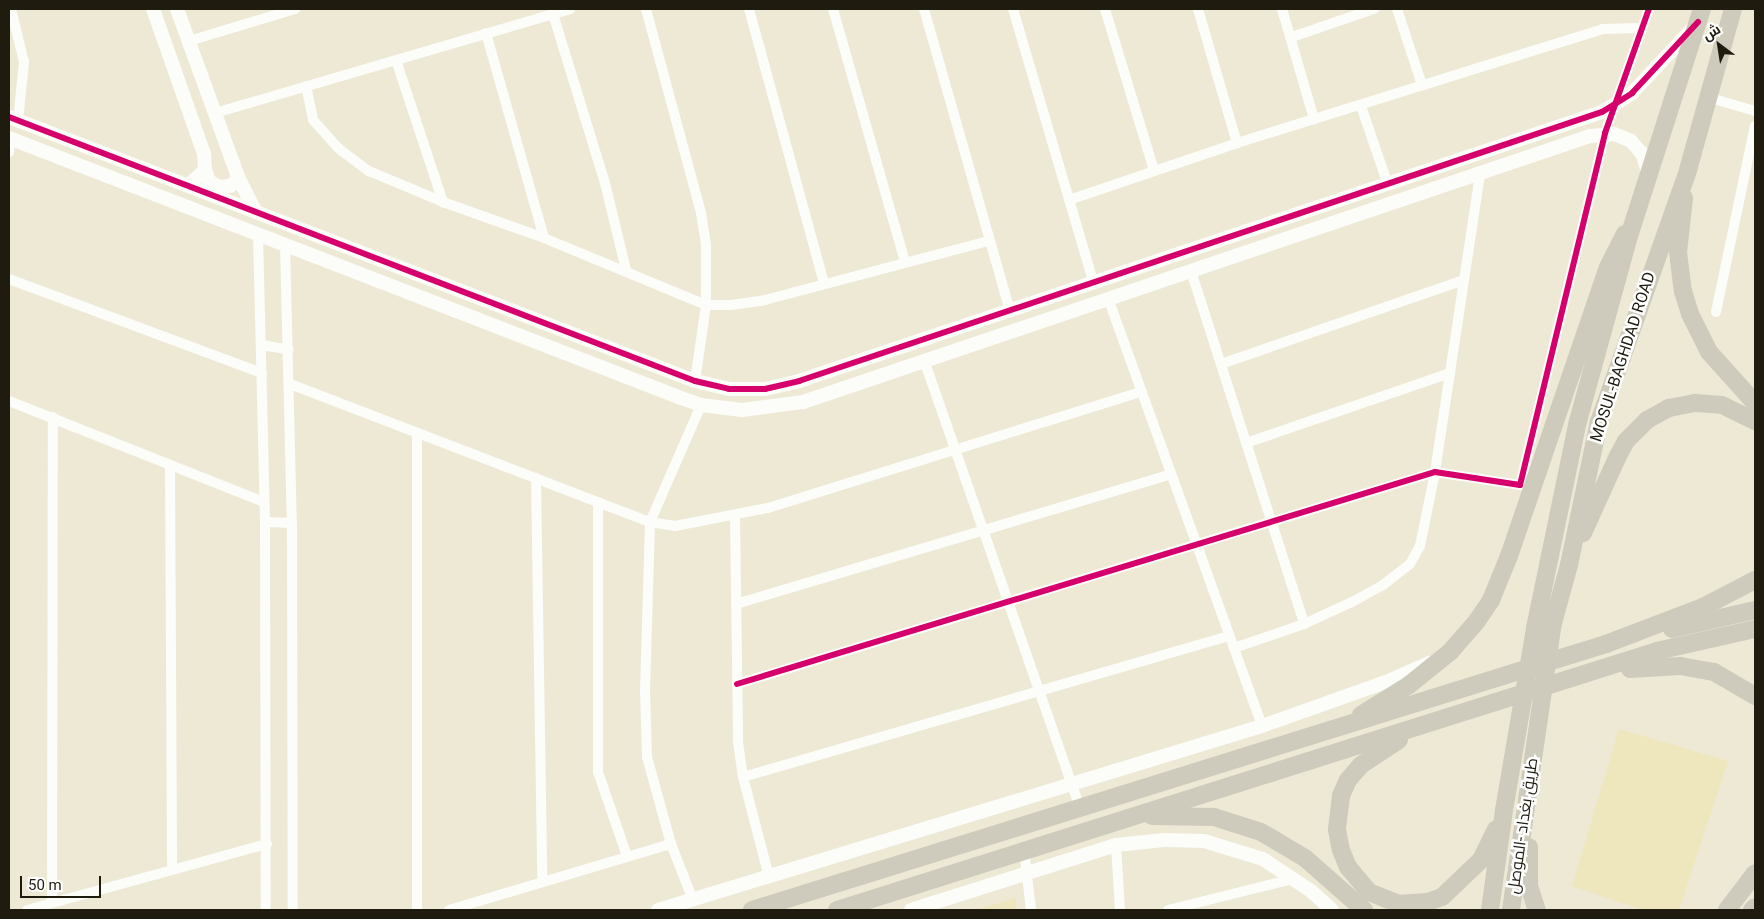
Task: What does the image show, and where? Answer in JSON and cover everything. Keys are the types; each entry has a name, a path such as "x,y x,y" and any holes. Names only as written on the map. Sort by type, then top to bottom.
{"highway":[{"name":"MOSUL-BAGHDAD ROAD","path":"1535,742 1553,623 1569,565 1599,422 1688,170 1707,96 1733,9"},
{"path":"1490,910 1504,810 1535,628 1578,421 1636,214 1649,181 1700,15"},
{"path":"1688,170 1678,252 1683,291 1690,314 1709,352 1755,403"},
{"path":"1337,728 1409,686 1450,652 1478,621 1500,579 1608,266 1636,214"},
{"path":"1569,565 1626,441 1647,420 1669,408 1695,403 1722,406 1755,421"},
{"path":"752,910 1606,644 1703,607 1755,580"},
{"path":"1606,644 1755,610"},
{"path":"837,910 1024,849 1657,651 1755,628"},
{"path":"1570,678 1650,666 1680,666 1714,672 1755,696"},
{"path":"1455,715 1381,751 1348,780 1341,796 1337,830 1348,867 1369,892 1384,900 1405,904 1428,902 1456,886 1481,860 1504,810"},
{"name":"طريق بغداد -الموصل","path":"1511,910 1535,742"},
{"path":"1529,787 1529,886 1537,910"},
{"path":"1110,823 1172,815 1214,817 1239,823 1283,843 1305,858 1364,910"},
{"path":"1727,910 1755,873"},
{"path":"1752,910 1755,907"}],"street":[{"path":"11,9 24,62 14,119 695,381 729,389 782,386 1613,106 1650,77 1700,15"},
{"path":"153,9 203,149 205,170 209,181 218,187 230,186 239,179"},
{"path":"177,9 239,179 256,212"},
{"path":"189,41 276,12 295,9"},
{"path":"215,113 570,9"},
{"path":"646,9 700,212 706,246 706,305 695,381"},
{"path":"749,9 824,283"},
{"path":"833,9 905,262"},
{"path":"924,9 988,242 1010,310"},
{"path":"1013,9 1093,281"},
{"path":"1105,9 1154,170"},
{"path":"1198,9 1237,143"},
{"path":"1282,9 1292,37 1314,119"},
{"path":"1292,37 1374,9"},
{"path":"1396,9 1422,85"},
{"path":"737,684 1435,472 1520,485 1605,133 1649,9"},
{"path":"553,14 605,183 626,270"},
{"path":"1069,200 1237,143 1361,106 1602,29 1642,28"},
{"path":"486,33 544,238"},
{"path":"396,60 443,202"},
{"path":"306,86 312,120 338,148 369,171 443,202 626,270 706,305 730,305 764,300 988,242"},
{"path":"1707,96 1755,111"},
{"path":"1361,106 1387,182"},
{"path":"1716,312 1755,126"},
{"path":"9,143 285,244 701,405 742,410 782,406 885,373 1605,133 1623,137 1638,147 1647,163 1649,181"},
{"path":"188,186 205,170"},
{"path":"1234,648 1304,624 1383,585 1410,564 1420,546 1435,472 1480,175"},
{"path":"258,234 265,522 266,910"},
{"path":"285,244 292,523 293,910"},
{"path":"1142,286 1167,271 1168,264 1160,259"},
{"path":"1191,271 1304,624"},
{"path":"9,279 262,373"},
{"path":"1221,364 1464,280"},
{"path":"450,307 456,290"},
{"path":"1108,298 1262,726"},
{"path":"262,345 289,350"},
{"path":"885,373 878,368 880,360 906,345"},
{"path":"924,360 1080,809"},
{"path":"1246,443 1450,373"},
{"path":"290,384 650,522 675,526 735,516 1141,392"},
{"path":"9,401 53,417 170,467 264,502"},
{"path":"693,900 671,844 647,757 646,691 650,522 701,405"},
{"path":"52,902 53,417"},
{"path":"417,433 417,910"},
{"path":"170,467 172,869"},
{"path":"736,604 1171,474"},
{"path":"536,478 542,882"},
{"path":"598,502 598,772 628,856"},
{"path":"735,516 738,742 743,777 769,877"},
{"path":"265,522 292,523"},
{"path":"743,777 1229,636"},
{"path":"658,910 1072,786 1262,726 1391,680 1450,652"},
{"path":"911,910 1116,845 1164,840 1204,841 1263,859 1332,910"},
{"path":"27,910 267,844"},
{"path":"449,910 671,844"},
{"path":"1116,845 1120,910"},
{"path":"1024,849 1029,873 1030,910"},
{"path":"1168,910 1292,879"}],"shaded area":[{"path":"1619,729 1728,761 1679,910 1643,910 1572,886"},
{"path":"1016,898 1016,910 975,910"}],"cycle path":[{"path":"737,684 1435,472 1520,485 1605,133 1649,9"},
{"path":"9,117 695,381 729,389 765,389 799,381 1602,112 1632,93 1698,22"}]}
